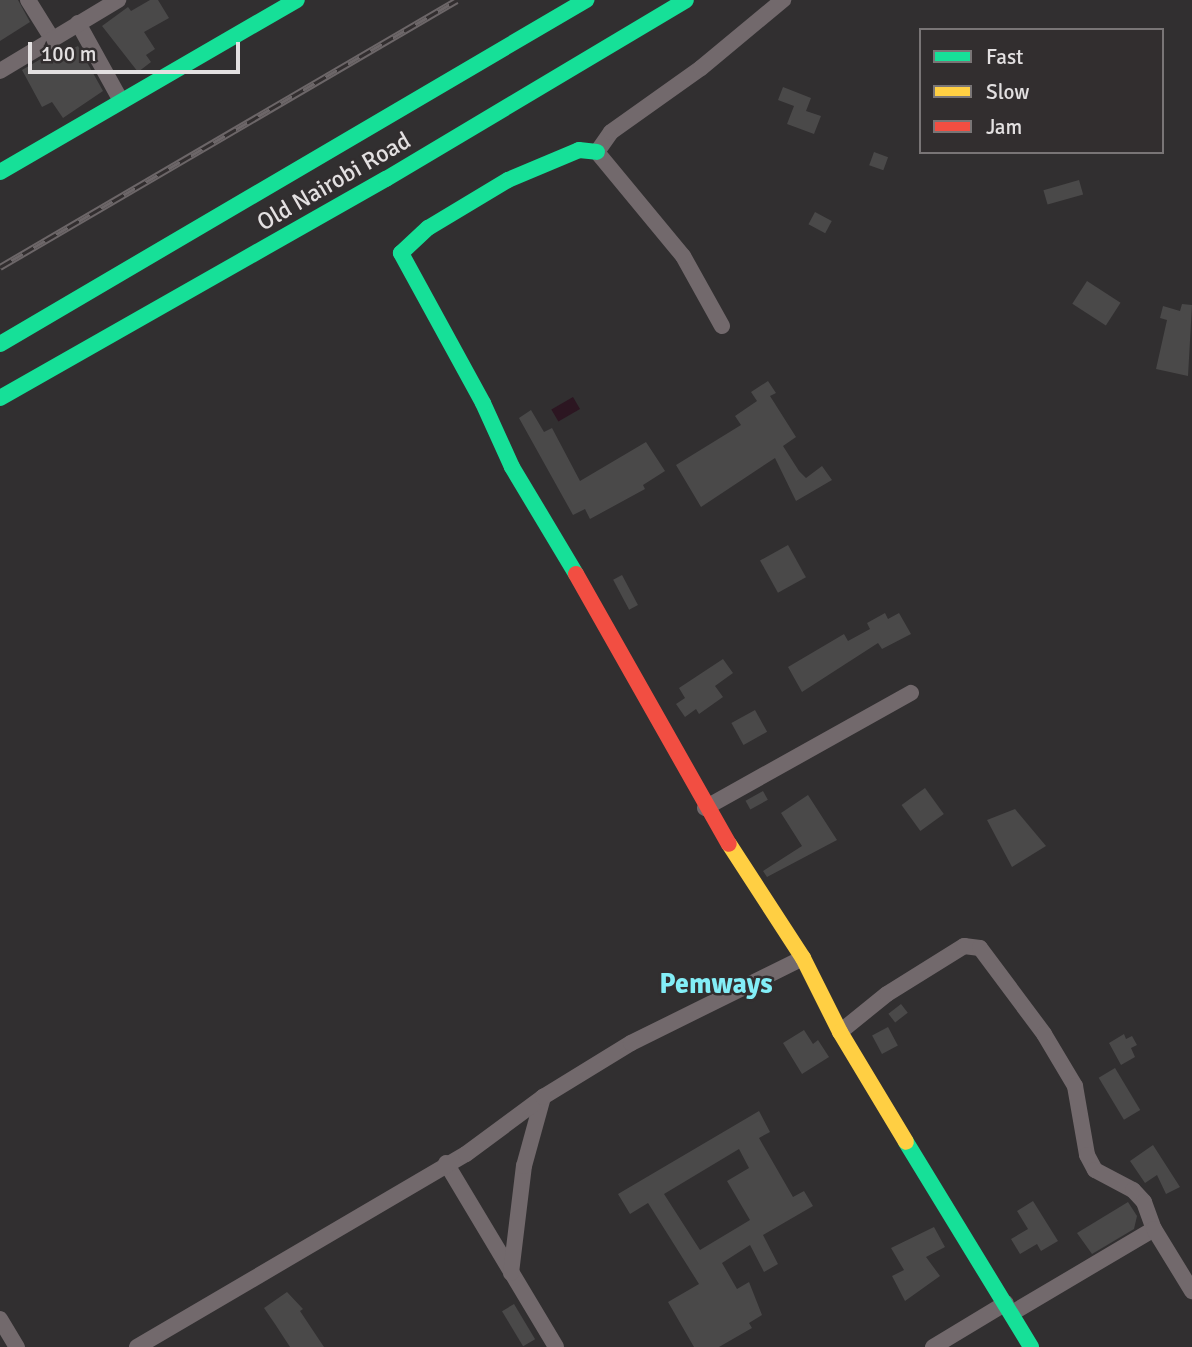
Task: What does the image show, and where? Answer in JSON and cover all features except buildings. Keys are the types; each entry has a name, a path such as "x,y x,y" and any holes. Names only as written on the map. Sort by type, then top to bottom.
{"main road":[{"path":"0,172 297,0"},
{"name":"Old Nairobi Road","path":"0,344 586,0"},
{"name":"Old Nairobi Road","path":"0,398 386,180 686,0"},
{"path":"597,152 579,150 508,180 428,228 401,253 483,403 512,467 642,687 705,808 803,958 840,1032 1031,1347"}],"street":[{"path":"28,0 51,37"},
{"path":"0,71 51,37 118,0"},
{"path":"722,326 683,256 597,152 611,132 701,68 783,0"},
{"path":"78,23 121,101"},
{"path":"705,808 911,693"},
{"path":"840,1032 887,994 964,946 980,948 1044,1034 1075,1086 1087,1155 1095,1170 1144,1202 1154,1228 1192,1291"},
{"path":"137,1347 446,1163 466,1154 543,1097 631,1043 803,958"},
{"path":"511,1273 524,1166 543,1097"},
{"path":"446,1163 556,1347"},
{"path":"933,1347 1154,1228"},
{"path":"0,1319 17,1347"}],"shaded area":[{"path":"573,397 580,409 558,422 551,409"}],"railway":[{"path":"0,267 457,0"}],"traffic: fast":[{"path":"0,172 297,0"},
{"path":"0,344 586,0"},
{"path":"0,398 386,179 686,0"},
{"path":"576,574 512,467 483,403 401,253 428,228 508,180 579,150 597,152"},
{"path":"906,1142 1031,1347"}],"traffic: slow":[{"path":"729,844 803,958 840,1032 906,1142"}],"traffic: jam":[{"path":"576,574 729,844"}],"district":[{"name":"Pemways","path":"716,984"}]}
